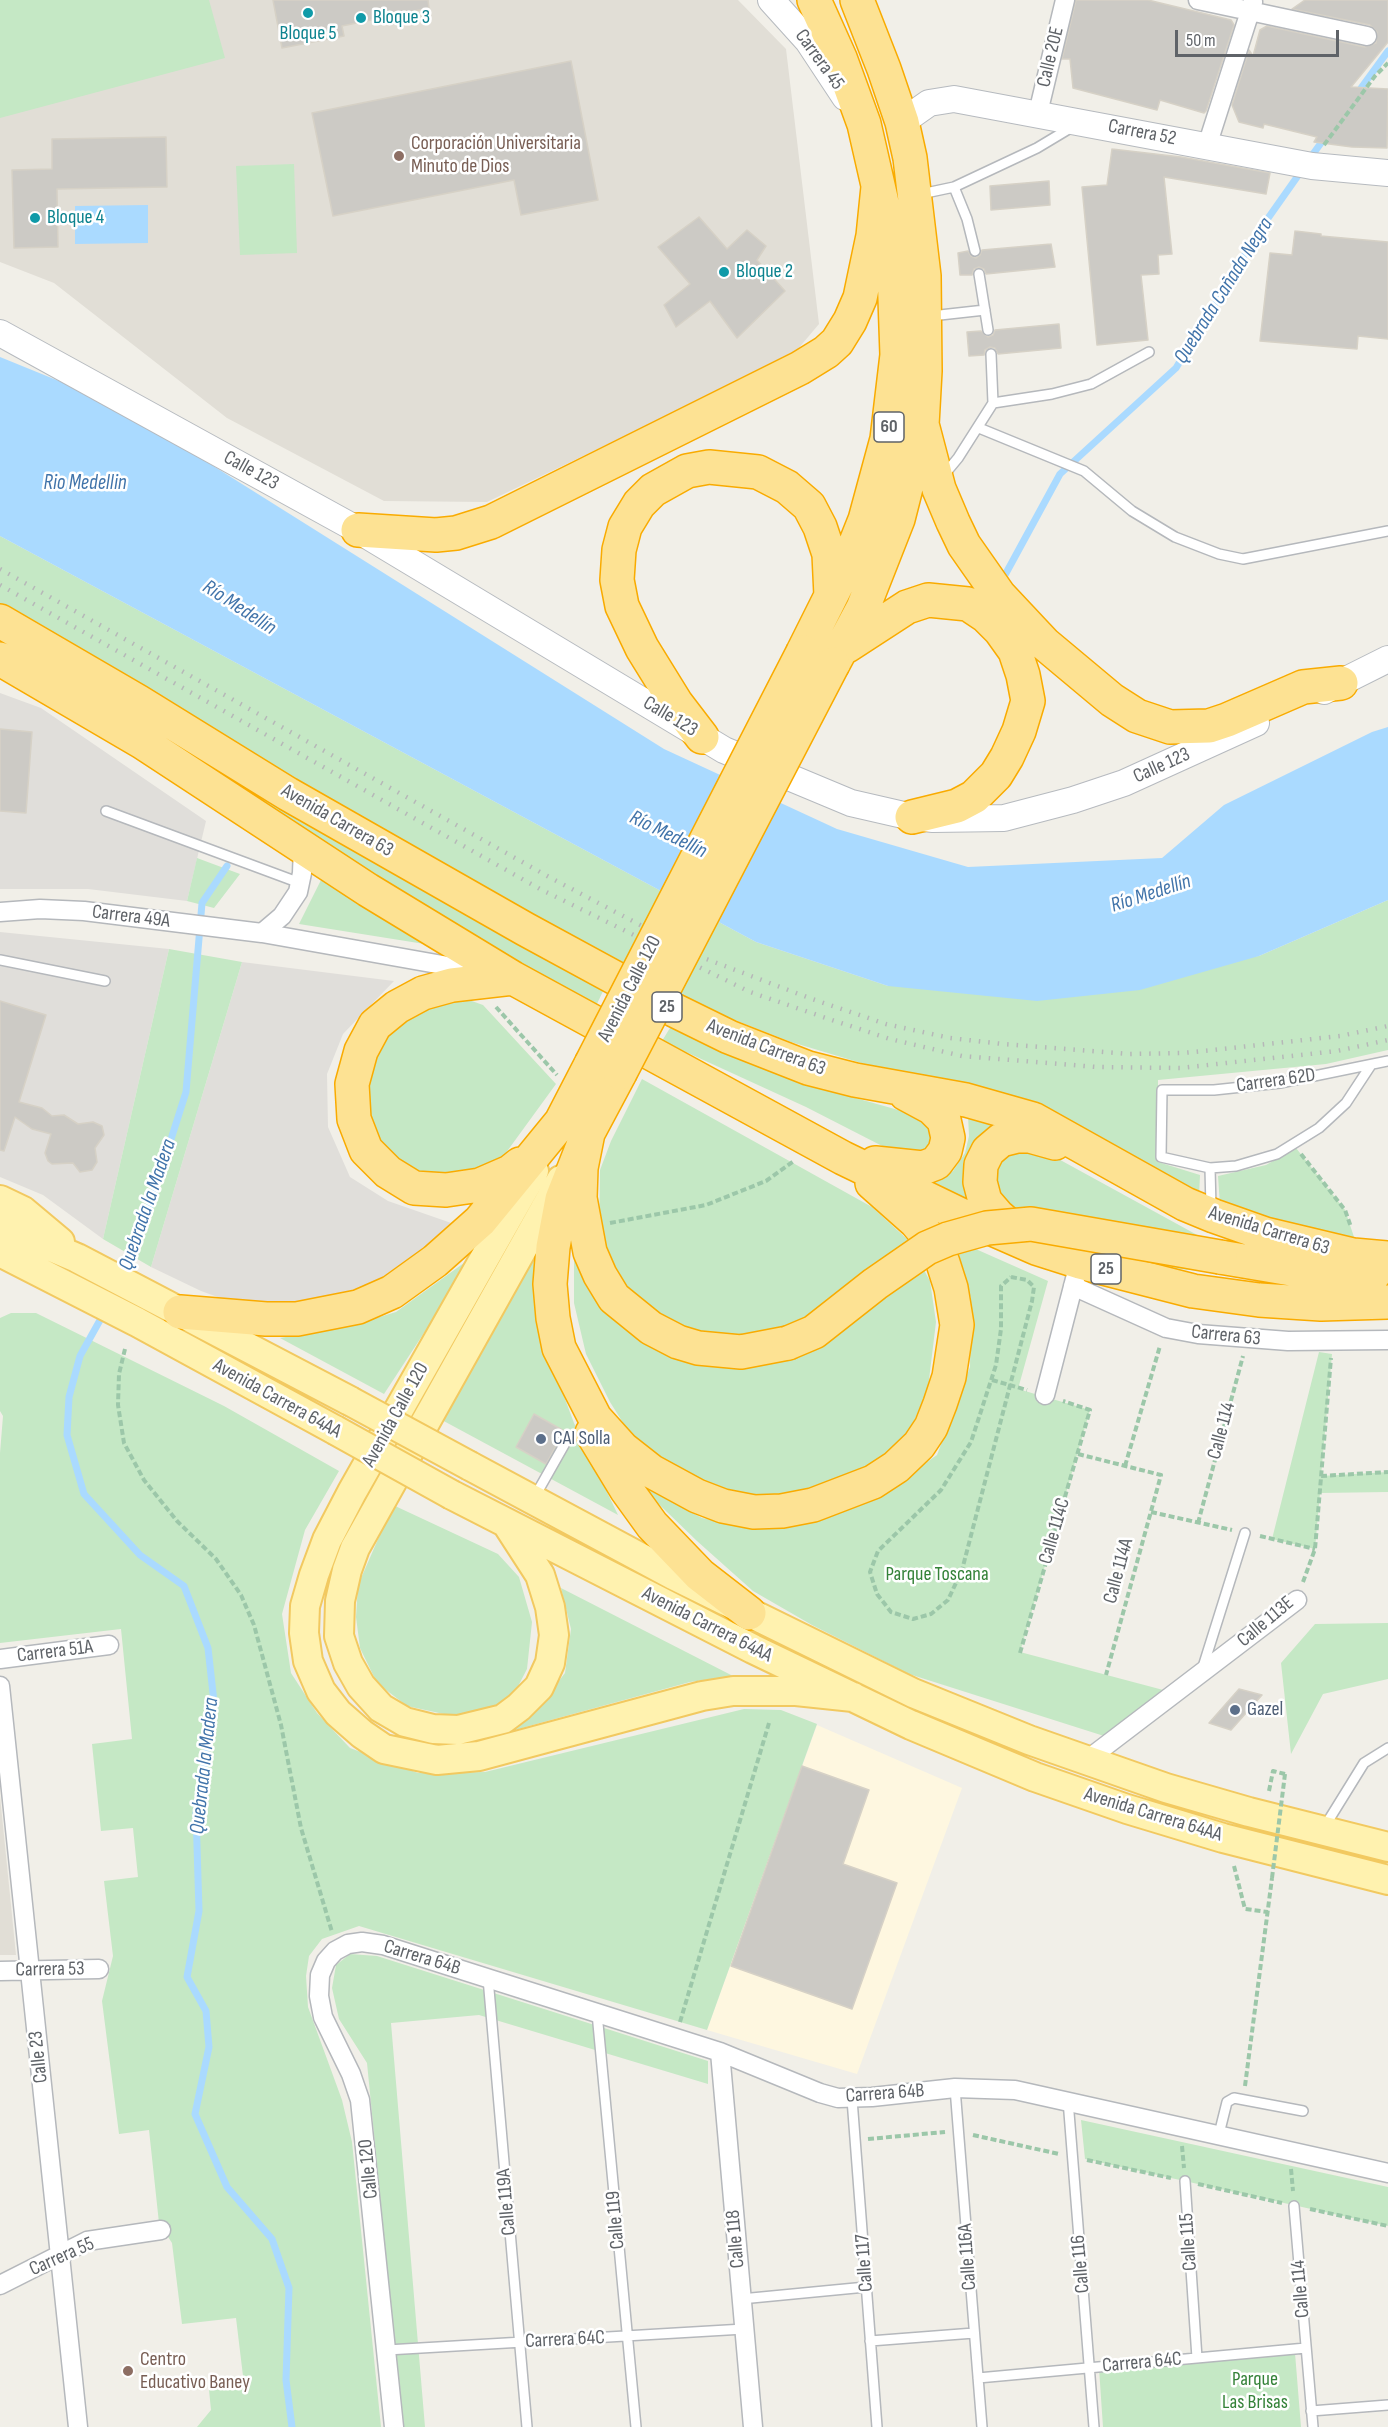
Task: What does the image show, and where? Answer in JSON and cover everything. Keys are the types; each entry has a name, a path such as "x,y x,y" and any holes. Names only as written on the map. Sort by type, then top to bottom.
{"highway":[{"name":"60","path":"814,0 840,58 864,124 894,270 897,313 893,397 877,480 857,540 831,598 826,656"},
{"name":"60","path":"826,656 863,608 882,564 912,472 922,425 926,371 924,276 915,195 902,122 857,0"},
{"path":"358,530 436,535 456,533 491,522 800,368 826,352 837,342 860,298 873,236 878,187"},
{"path":"922,425 938,482 964,545 999,595 1046,644 1112,700 1137,716 1170,727 1209,726 1303,687 1341,682"},
{"path":"702,736 676,703 642,648 622,606 617,580 619,550 625,527 646,497 653,490 680,475 709,467 758,472 787,487 809,506 820,527 829,554 831,598"},
{"path":"826,656 907,606 928,600 968,604 986,616 1000,630 1015,651 1028,700 1019,731 1007,758 996,775 974,797 957,806 912,817"},
{"name":"Avenida Carrera 63","path":"0,621 139,702 288,794 674,1011 808,1068 894,1088 966,1100 1033,1119 1153,1169 1185,1204 1212,1215 1265,1234 1375,1257"},
{"name":"Avenida Calle 120","path":"788,1343 741,1352 698,1348 678,1342 651,1328 614,1298 590,1252 583,1225 580,1198 581,1168 575,1128 826,656"},
{"name":"Avenida Carrera 63","path":"0,659 142,742 303,848 513,978 843,1158 963,1216 1036,1248 1076,1274 1259,1300 1321,1304 1388,1302"},
{"path":"513,978 452,985 423,993 397,1007 375,1025 361,1051 351,1084 354,1119 366,1150 388,1172 414,1188 446,1190 480,1185 510,1172 575,1128"},
{"path":"843,1158 923,1168 936,1163 945,1151 948,1138 944,1120 932,1108 894,1088"},
{"path":"180,1312 266,1319 297,1319 358,1307 392,1292 435,1261 480,1221 575,1128"},
{"path":"575,1128 553,1247 550,1284 553,1318 568,1383 609,1462 648,1521 700,1575 749,1613"},
{"path":"1036,1248 998,1216 986,1201 980,1182 981,1165 988,1151 1001,1140 1017,1136 1044,1138 1153,1169"},
{"path":"559,1348 595,1418 622,1449 651,1471 697,1496 723,1506 754,1512 813,1505 873,1482 896,1467 920,1445 931,1427 949,1377 957,1325 951,1288 943,1263 932,1241 916,1222 843,1158"},
{"name":"Avenida Carrera 63","path":"788,1343 814,1332 875,1284 927,1248 948,1239 987,1228 1031,1224 1303,1271 1346,1275 1388,1273"}],"main road":[{"name":"Carrera 45","path":"771,0 808,41 864,124"},
{"name":"Carrera 52","path":"902,122 929,103 946,99 1038,113 1304,165 1388,173"},
{"name":"Calle 123","path":"0,333 358,530 702,736 759,766 851,802 912,817 954,820 1004,818 1073,800 1124,783 1183,758 1388,659"},
{"name":"Avenida Calle 120","path":"506,1522 540,1575 550,1607 554,1635 550,1663 539,1687 503,1719 458,1730 433,1729 405,1722 381,1708 360,1686 348,1663 339,1636 340,1601 347,1570 355,1548 575,1128"},
{"name":"Avenida Calle 120","path":"575,1128 358,1481 327,1540 305,1606 304,1633 308,1661 321,1690 338,1713 384,1749 437,1760 479,1756 702,1696 733,1691 796,1691 853,1697"},
{"path":"0,1200 23,1210 77,1258"},
{"path":"0,1225 77,1258"},
{"name":"Avenida Carrera 64AA","path":"0,1252 137,1322 452,1495 753,1649 911,1725 1025,1773 1117,1805 1223,1838 1388,1880"},
{"name":"Avenida Carrera 64AA","path":"77,1258 749,1613 914,1693 1029,1740 1211,1802 1388,1847"},
{"path":"0,1272 63,1283"}],"street":[{"name":"Calle 20E","path":"1038,113 1065,0"},
{"path":"1198,0 1252,6 1367,36"},
{"path":"1207,146 1252,6"},
{"path":"262,933 282,916 291,904 300,883 303,848"},
{"name":"Carrera 49A","path":"0,912 40,909 84,911 224,928 513,978"},
{"path":"1045,1395 1076,1274"},
{"name":"Carrera 63","path":"1076,1274 1166,1328 1247,1340 1333,1342 1388,1340"},
{"name":"Calle 113E","path":"1087,1760 1297,1600"},
{"name":"Carrera 51A","path":"0,1659 109,1645"},
{"name":"Calle 23","path":"0,1686 78,2427"},
{"name":"Carrera 64B","path":"335,1951 348,1944 362,1942 383,1945 720,2052 820,2093 852,2099 955,2088 1015,2090 1181,2125 1388,2173"},
{"name":"Calle 120","path":"335,1951 326,1961 320,1975 319,1996 323,2017 351,2074 360,2100 394,2427"},
{"name":"Carrera 53","path":"0,1971 99,1969"},
{"name":"Calle 118","path":"720,2052 753,2427"},
{"name":"Carrera 55","path":"0,2285 87,2241 161,2230"}],"lane":[{"path":"915,195 954,187 1038,148 1081,122"},
{"path":"954,187 967,219 975,251"},
{"path":"979,274 988,330"},
{"path":"926,316 985,310"},
{"path":"993,403 1052,394 1091,384 1149,352"},
{"path":"938,482 979,428 993,403 991,354"},
{"path":"979,428 1084,471 1132,511 1175,537 1219,554 1243,559 1388,531"},
{"path":"106,811 300,883"},
{"path":"0,960 105,981"},
{"name":"Carrera 62D","path":"1153,1169 1162,1090 1214,1090 1280,1083 1388,1061"},
{"path":"1153,1169 1236,1166 1277,1154 1319,1128 1346,1103 1371,1065"},
{"path":"1210,1168 1212,1215"},
{"path":"533,1500 568,1438"},
{"path":"1201,1675 1245,1533"},
{"path":"1322,1831 1364,1763 1388,1748"},
{"name":"Calle 119A","path":"488,1978 527,2427"},
{"name":"Calle 119","path":"597,2013 636,2427"},
{"name":"Calle 116A","path":"955,2088 982,2427"},
{"path":"1219,2134 1227,2102 1234,2098 1244,2098 1303,2111"},
{"name":"Calle 117","path":"852,2099 877,2427"},
{"name":"Calle 116","path":"1068,2100 1094,2427"},
{"name":"Calle 115","path":"1185,2181 1197,2358"},
{"name":"Calle 114","path":"1294,2206 1313,2427"},
{"path":"741,2299 866,2287"},
{"name":"Carrera 64C","path":"387,2350 744,2329"},
{"path":"870,2341 974,2333"},
{"name":"Carrera 64C","path":"978,2378 1306,2348"},
{"path":"1311,2411 1388,2405"}],"path":[{"path":"1304,165 1388,63"},
{"path":"494,1004 557,1076"},
{"path":"1293,1144 1345,1210 1375,1257"},
{"path":"606,1224 706,1205 766,1181 799,1158"},
{"path":"1011,1277 1027,1280 1034,1287 971,1536 962,1570 948,1600 932,1614 914,1619 891,1612 877,1594 870,1572 878,1551 941,1490 971,1442 996,1365 1002,1329 1001,1286 1011,1277"},
{"path":"1077,1454 1125,1466 1166,1328"},
{"name":"Calle 114","path":"1198,1523 1247,1340"},
{"name":"Calle 113E","path":"1297,1600 1315,1549 1333,1342"},
{"path":"125,1349 119,1374 118,1405 124,1443 144,1480 177,1521 216,1559 241,1595 254,1625 281,1725 301,1828 333,1934 335,1951"},
{"name":"Calle 114C","path":"1020,1653 1090,1410"},
{"name":"Calle 114A","path":"1106,1675 1161,1475 1125,1466"},
{"path":"1321,1476 1388,1472"},
{"path":"675,2037 769,1724"},
{"path":"1244,2098 1285,1774 1273,1772 1269,1791"},
{"path":"1233,1859 1245,1909 1268,1912"},
{"path":"1181,2125 1185,2181"},
{"path":"855,2140 958,2131 1388,2226"},
{"path":"1289,2150 1294,2206"}],"shaded area":[{"name":"Corporación Universitaria Minuto de Dios","path":"0,0 738,0 786,49 819,324 792,356 487,502 384,501 227,418 54,283 0,262"},
{"path":"0,693 41,708 206,821 187,901 88,889 0,889"},
{"path":"0,932 169,949 103,1239 43,1195 0,1177"},
{"path":"242,962 394,981 343,1034 327,1074 328,1127 350,1177 388,1201 457,1225 395,1278 351,1297 296,1307 240,1305 201,1291 151,1267"},
{"path":"817,1725 962,1788 857,2074 707,2030"},
{"path":"0,1796 16,1955 0,1955"}],"green space":[{"path":"0,0 209,0 225,58 0,118"},
{"path":"294,164 297,253 240,255 236,166"},
{"path":"0,536 756,942 888,986 1259,956 1388,900 1388,1050 1326,1064 1158,1080 1158,1162 1200,1175 1199,1196 983,1091 868,1065 791,1042 727,1017 622,966 399,841 87,656 0,609"},
{"path":"120,708 605,987 595,1008 386,886"},
{"path":"197,858 240,874 214,908 187,901"},
{"path":"323,876 437,946 299,924"},
{"path":"169,949 242,962 151,1267 103,1239"},
{"path":"455,995 483,1005 556,1084 492,1172 413,1176 374,1137 365,1102 367,1069 379,1043 402,1017"},
{"path":"673,1023 802,1083 909,1113 922,1119 931,1129 932,1141 929,1149 918,1155 890,1150 806,1107 662,1041"},
{"path":"642,1079 872,1207 907,1239 930,1281 936,1322 928,1388 911,1428 879,1461 828,1487 768,1498 715,1488 668,1469 635,1442 610,1402 586,1354 574,1303 574,1252 601,1301 706,1342 640,1308 612,1271 599,1234 600,1170 611,1141"},
{"path":"968,1115 1005,1122 980,1136 968,1155 963,1178 971,1202 932,1181 953,1171 965,1153 969,1136"},
{"path":"1017,1145 1053,1156 1199,1236 1199,1264 1284,1281 1164,1267 1049,1233 992,1197 992,1166"},
{"path":"1296,1148 1345,1210 1355,1240 1309,1232 1220,1205 1218,1176 1266,1165"},
{"path":"544,1231 553,1367 574,1423 618,1515 440,1419"},
{"name":"Parque Toscana","path":"944,1235 1048,1281 1018,1389 1090,1410 1020,1652 1167,1691 1104,1736 909,1674 812,1625 753,1591 638,1484 702,1518 751,1528 791,1527 843,1512 887,1490 937,1455 970,1367 971,1298"},
{"path":"475,1255 384,1394 280,1338 346,1327 396,1312"},
{"path":"11,1313 36,1313 224,1406 339,1471 305,1530 282,1614 291,1673 317,1713 350,1748 418,1773 485,1772 744,1709 781,1710 817,1724 707,2030 359,1926 322,1939 309,1956 306,1976 308,2007 342,2100 352,2142 381,2427 197,2427 211,2410 208,2380 243,2376 236,2318 182,2324 172,2243 159,2223 149,2130 119,2134 102,2001 113,1956 104,1881 138,1877 133,1828 101,1831 92,1744 132,1739 121,1629 0,1643 0,1453 3,1416 0,1411 0,1318"},
{"path":"1319,1352 1332,1354 1321,1476 1388,1472 1388,1492 1320,1493 1315,1549 1272,1539"},
{"path":"393,1505 498,1554 519,1577 532,1622 527,1669 513,1696 486,1713 453,1716 407,1706 377,1683 360,1648 356,1617 358,1585"},
{"path":"561,1588 733,1676 690,1682 469,1744 518,1719 548,1695 565,1673 571,1629"},
{"path":"1388,1623 1388,1679 1323,1694 1291,1754 1281,1663 1315,1624"},
{"path":"350,1954 377,1956 708,2061 708,2084 479,2015 391,2023 425,2427 403,2427 367,2063 339,2019 332,1988 336,1965"},
{"path":"1081,2120 1388,2187 1388,2226 1085,2159"},
{"name":"Parque Las Brisas","path":"1295,2353 1301,2427 1103,2427 1099,2368"}],"water":[{"path":"148,205 148,243 75,244 75,206"},
{"name":"Rio Medellin","path":"0,357 113,403 664,749 837,829 968,867 1162,858 1224,805 1372,732 1388,727 1388,900 1259,956 1140,990 1037,1001 888,986 756,942 0,536"}],"building":[{"name":"Bloque 5","path":"273,0 428,0 429,8 342,26 344,36 282,48"},
{"path":"1076,0 1148,0 1231,20 1234,25 1206,111 1204,113 1160,100 1157,110 1073,88 1070,59 1062,59"},
{"path":"1305,0 1388,0 1388,42 1351,87 1388,89 1387,148 1352,147 1314,142 1317,137 1264,124 1263,128 1239,122 1232,105 1249,50 1253,56 1260,30 1267,26 1365,47 1376,43 1377,32 1370,25 1292,9"},
{"path":"571,61 598,200 521,215 514,180 333,216 312,113"},
{"name":"Bloque 4","path":"166,137 167,187 57,189 58,247 14,248 12,170 52,169 52,139"},
{"path":"1112,149 1181,157 1270,173 1266,194 1164,177 1172,254 1158,255 1159,274 1141,275 1148,340 1097,345 1082,187 1107,185"},
{"path":"1049,181 1050,205 991,210 990,186"},
{"name":"Bloque 2","path":"699,217 727,249 747,230 766,246 757,260 785,291 737,338 710,301 676,327 664,305 690,284 658,247"},
{"path":"1295,231 1321,234 1321,236 1388,242 1388,339 1358,336 1357,349 1260,341 1270,253 1292,255"},
{"path":"1051,244 1055,267 986,274 984,269 979,267 974,269 972,275 960,275 958,253 968,251 976,258 982,250"},
{"path":"1059,324 1061,348 998,354 995,348 990,347 985,350 984,355 969,356 967,332 981,331 988,337 993,335 995,330"},
{"path":"0,729 32,732 26,813 0,811"},
{"path":"0,1001 46,1015 19,1102 42,1108 52,1116 64,1115 78,1124 93,1122 102,1126 104,1135 95,1148 97,1162 92,1170 80,1172 73,1163 52,1164 45,1153 51,1134 32,1129 15,1117 4,1151 0,1150"},
{"name":"CAI Solla","path":"534,1414 566,1432 562,1435 546,1464 516,1447"},
{"name":"Gazel","path":"1239,1689 1262,1695 1231,1730 1209,1723"},
{"path":"802,1766 869,1790 843,1864 897,1883 852,2009 731,1966"}],"waterway":[{"name":"Quebrada Cañada Negra","path":"1356,95 1388,51"},
{"name":"Quebrada Cañada Negra","path":"1308,161 1326,136"},
{"name":"Quebrada Cañada Negra","path":"1005,575 1060,474 1176,368 1259,231 1302,170"},
{"name":"Quebrada la Madera","path":"123,1276 134,1256 186,1092 202,903 227,866"},
{"name":"Quebrada la Madera","path":"104,1313 80,1356 69,1397 67,1435 84,1494 140,1555 184,1586 208,1648 214,1702 196,1813 199,1911 187,1977 206,2011 209,2047 195,2114 227,2187 272,2239 289,2288 286,2380 292,2427"}],"railway":[{"path":"0,569 549,877 701,957 886,1024 950,1038 1129,1054 1213,1050 1340,1036 1388,1026"},
{"path":"0,585 540,889 750,992 890,1039 962,1056 1097,1067 1180,1068 1337,1051 1388,1040"}],"place":[{"name":"Bloque 5","path":"308,13"},
{"name":"Bloque 3","path":"361,18"},
{"name":"Corporación Universitaria Minuto de Dios","path":"399,156"},
{"name":"Bloque 4","path":"35,218"},
{"name":"Bloque 2","path":"724,272"},
{"name":"CAI Solla","path":"541,1439"},
{"name":"Gazel","path":"1235,1710"},
{"name":"Centro Educativo Baney","path":"128,2371"}],"water label":[{"name":"Río Medellín","path":"239,608"},
{"name":"Río Medellín","path":"668,835"},
{"name":"Río Medellín","path":"1151,894"}]}
